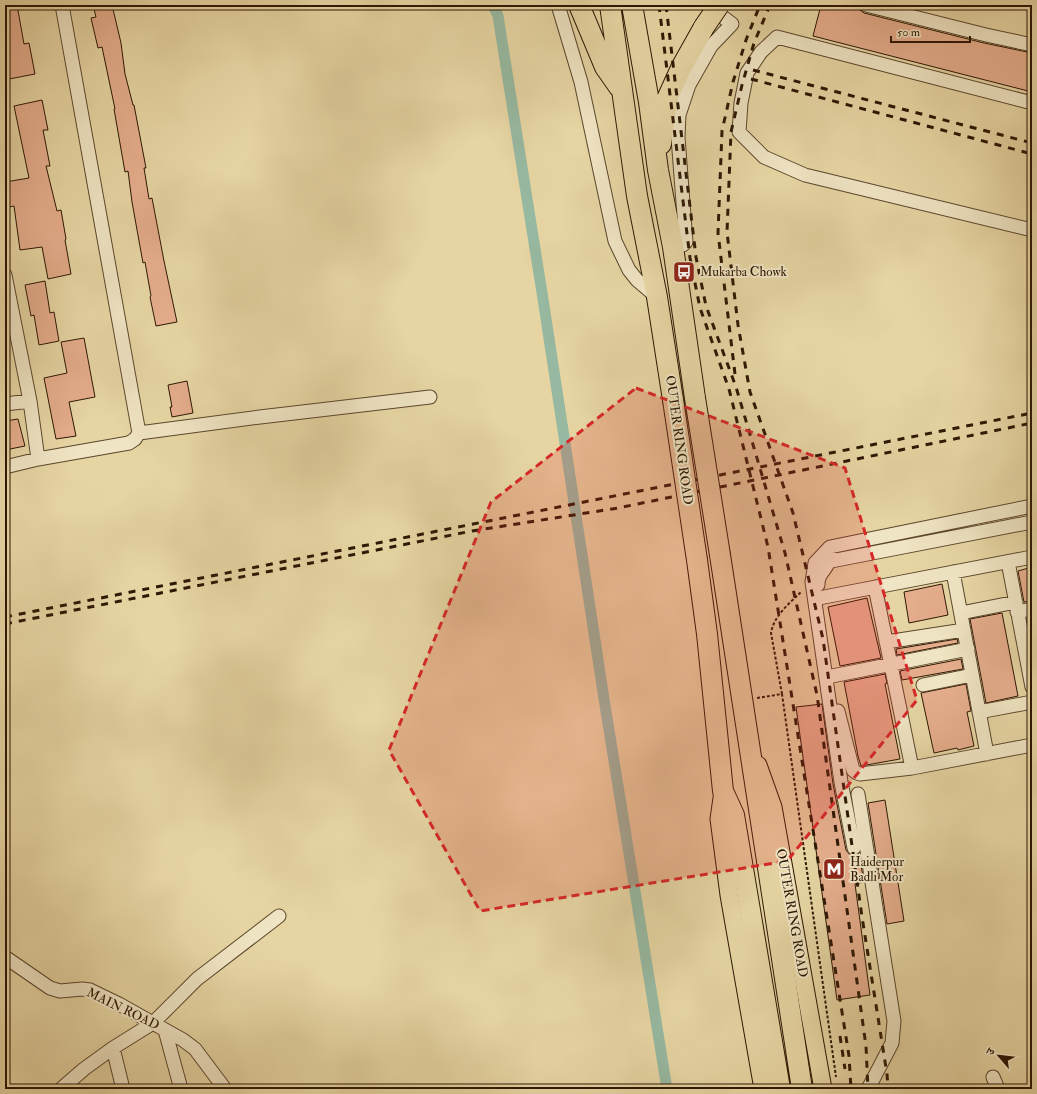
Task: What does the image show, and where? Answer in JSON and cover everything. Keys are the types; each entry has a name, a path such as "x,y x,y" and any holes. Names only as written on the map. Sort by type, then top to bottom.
{"highway":[{"path":"579,5 605,67 622,90"},
{"name":"OUTER RING ROAD","path":"610,5 637,196 657,297 697,560 707,634 723,791 734,815 780,1089"},
{"path":"632,5 649,102 658,170"},
{"path":"658,170 667,99 681,68 704,27 719,5"},
{"name":"OUTER RING ROAD","path":"658,170 673,246 695,398 802,1089"}],"main road":[{"name":"OUTER RING ROAD","path":"749,741 773,807 830,1086"},
{"name":"OUTER RING ROAD","path":"723,791 719,819 729,894 763,1089"}],"street":[{"path":"5,467 38,459 120,446 135,439 139,433 62,5"},
{"path":"558,5 581,82 615,241 629,270 637,280 657,297"},
{"path":"673,246 683,245 686,242 678,137 679,116 689,85 711,46 732,24 707,5"},
{"path":"866,5 986,35 1032,44"},
{"path":"1032,103 777,37 761,52 747,73 741,103 739,132 764,157 804,175 1032,230"},
{"path":"5,275 30,401 38,459"},
{"path":"139,433 430,397"},
{"path":"5,404 30,401"},
{"path":"854,848 841,782 812,582 815,563 830,548 1032,506"},
{"path":"815,563 829,562 1032,522"},
{"path":"830,548 829,562 818,578 819,598 839,713 853,770 860,774 912,768 1032,745"},
{"path":"819,598 1032,557"},
{"path":"1008,562 1016,607 1029,661 1032,687"},
{"path":"953,572 987,754"},
{"path":"875,587 912,768"},
{"path":"961,613 1016,607 1032,609"},
{"path":"886,642 964,630"},
{"path":"832,676 968,649"},
{"path":"923,684 972,675"},
{"path":"979,712 1032,702"},
{"path":"858,794 894,1021 892,1043 868,1089"},
{"path":"61,1089 113,1048 153,1023 197,979 279,916"},
{"name":"MAIN ROAD","path":"5,957 55,990 90,990 119,1004 183,1040 195,1049 225,1089"},
{"path":"165,1030 181,1089"},
{"path":"113,1048 123,1089"}],"path":[{"path":"812,582 782,611 772,625 771,633 782,694 830,1086"},
{"path":"753,698 782,694"}],"highlighted area":[{"path":"636,388 845,468 917,700 787,861 480,911 389,750 491,502"}],"building":[{"path":"5,5 17,5 24,44 29,43 35,74 9,79 5,57"},
{"path":"93,5 112,5 121,43 125,74 134,105 146,168 144,168 149,199 152,198 177,322 156,326 145,262 143,263 128,171 125,172 115,109 102,47 98,48 91,18 96,17"},
{"path":"821,5 857,5 864,13 984,43 1032,53 1032,92 813,36"},
{"path":"42,100 48,130 43,130 50,166 46,166 57,211 61,210 71,274 48,279 42,247 20,250 14,206 5,208 5,182 29,178 14,106"},
{"path":"45,281 50,313 54,312 59,341 39,345 34,315 31,316 25,285"},
{"path":"84,338 95,397 69,402 76,436 56,439 44,378 67,373 61,342"},
{"path":"187,381 193,413 172,417 170,407 172,407 168,385"},
{"path":"18,419 25,446 5,450 5,421"},
{"path":"1032,567 1032,601 1024,602 1018,571"},
{"path":"942,584 948,615 909,623 904,592"},
{"path":"867,598 881,658 840,666 828,607"},
{"path":"1002,613 1018,696 986,703 970,619"},
{"path":"1032,617 1032,645 1027,618"},
{"path":"957,639 958,643 897,655 896,649"},
{"path":"961,659 963,669 902,680 900,671"},
{"path":"885,674 887,683 885,684 900,759 861,766 844,682"},
{"path":"966,684 971,711 967,712 974,746 934,753 921,693"},
{"name":"Haiderpur Badli Mor","path":"822,704 833,784 846,850 850,855 855,856 859,854 864,882 855,884 870,995 837,1000 796,707"},
{"path":"885,800 904,921 887,924 868,803"}],"waterway":[{"path":"493,5 498,16 604,699 667,1089"}],"railway":[{"path":"659,5 690,258 700,308 729,389 768,547 849,1056 851,1089"},
{"path":"666,5 696,257 706,306 736,387 785,553 817,695 866,1046 868,1089"},
{"path":"735,374 718,233 722,131 733,82 746,40 760,5"},
{"path":"770,5 754,43 731,132 727,232 738,325 750,392 793,513 823,639 888,1089"},
{"path":"753,70 1032,143"},
{"path":"751,79 1032,154"},
{"path":"5,617 1032,413"},
{"path":"5,624 472,531 618,508 1032,423"},
{"path":"840,1036 845,1069"}],"place":[{"name":"Mukarba Chowk","path":"684,272"},
{"name":"Haiderpur Badli Mor","path":"834,869"}]}
